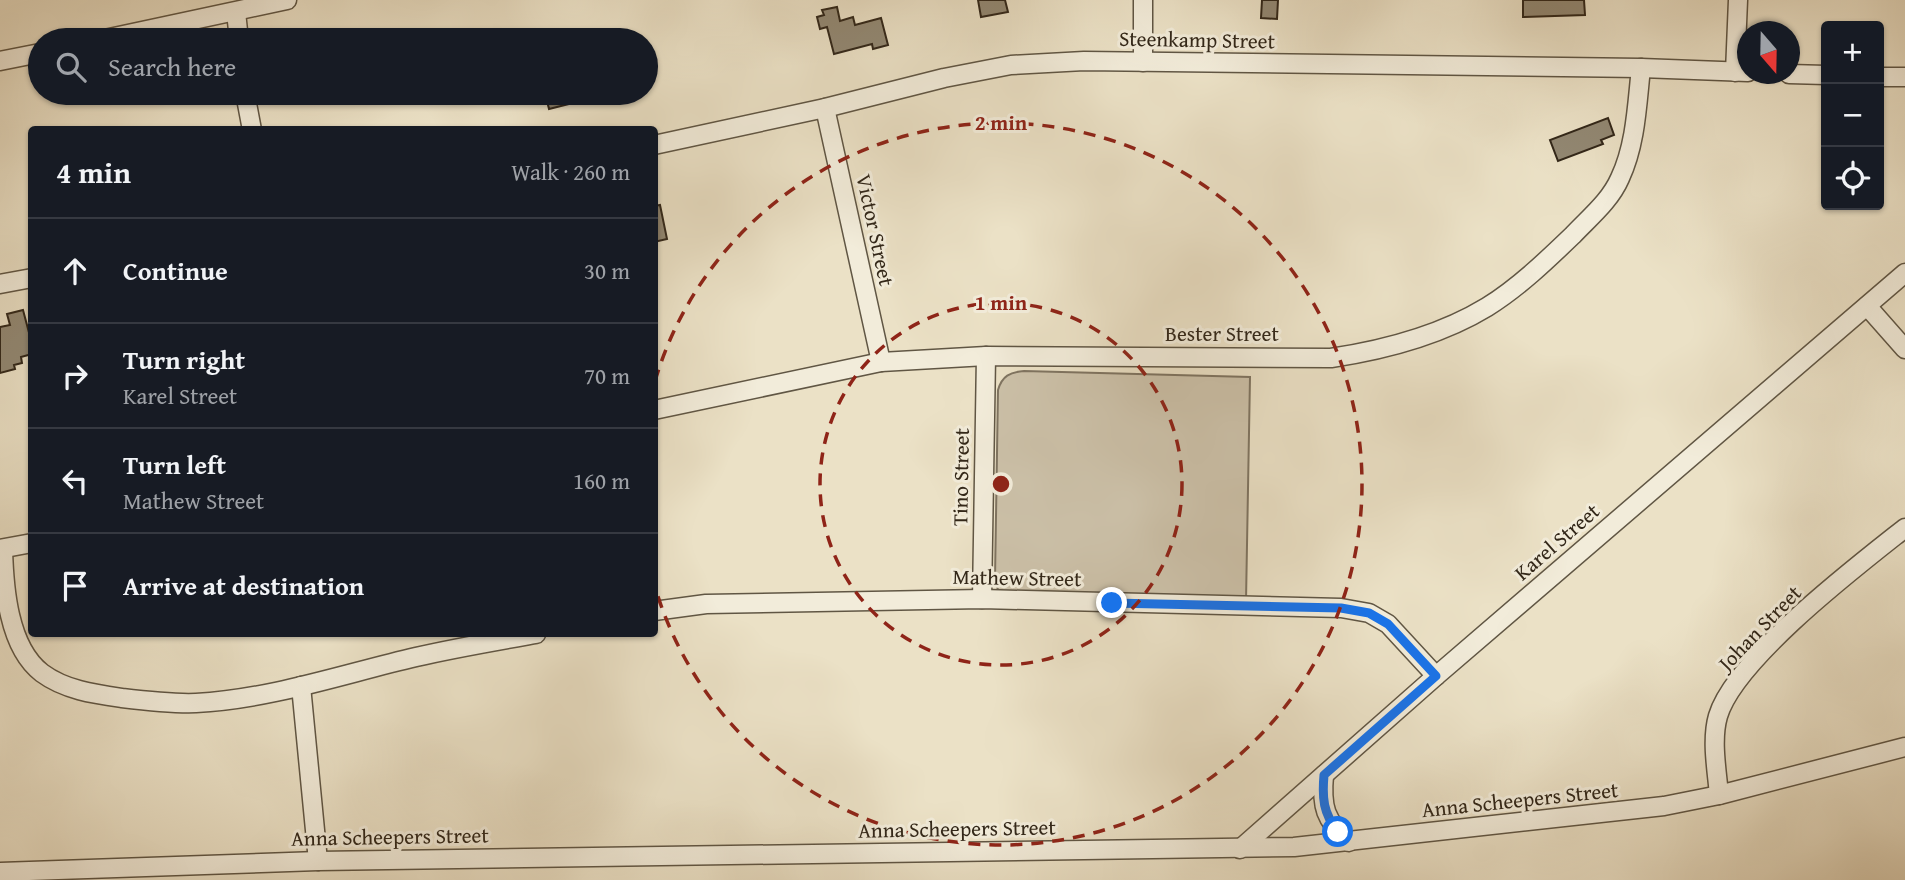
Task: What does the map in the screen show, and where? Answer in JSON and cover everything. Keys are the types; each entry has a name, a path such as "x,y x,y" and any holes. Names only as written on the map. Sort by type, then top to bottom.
{"street":[{"path":"158,28 287,0"},
{"path":"1143,0 1143,62"},
{"path":"1738,0 1739,21"},
{"path":"236,12 238,28"},
{"path":"0,61 28,55"},
{"name":"Steenkamp Street","path":"658,144 825,108 944,78 1012,65 1084,61 1641,68 1737,72"},
{"name":"Bester Street","path":"658,409 881,362 986,356 1331,358 1414,339 1465,318 1513,289 1605,203 1620,178 1628,155 1636,116 1641,68"},
{"path":"1800,74 1821,75"},
{"path":"1884,76 1905,77"},
{"path":"247,105 251,126"},
{"name":"Victor Street","path":"825,108 881,362"},
{"name":"Karel Street","path":"1240,849 1436,676 1905,273"},
{"path":"0,284 28,279"},
{"path":"1867,306 1905,349"},
{"name":"Tino Street","path":"982,599 986,356"},
{"name":"Johan Street","path":"1719,795 1717,718 1724,701 1763,652 1837,582 1905,528"},
{"path":"28,544 1,549 4,585 12,622 24,652 40,671 58,683 82,692 158,702 195,703 238,699 417,657 520,637"},
{"name":"Mathew Street","path":"658,610 706,604 982,599 1357,610 1378,617 1388,624 1436,676"},
{"path":"301,686 318,861"},
{"name":"Anna Scheepers Street","path":"0,872 318,861 1294,847 1664,806 1719,795 1905,747"},
{"path":"1324,775 1322,795 1326,815 1349,842"}],"shaded area":[{"path":"1024,371 1250,377 1246,601 1005,594 998,590 995,579 998,390 1007,376"}],"building":[{"path":"978,0 1005,0 1008,12 981,17"},
{"path":"1262,0 1278,0 1277,19 1261,18"},
{"path":"1523,0 1584,0 1585,15 1523,17"},
{"path":"837,7 840,21 853,17 855,25 881,18 888,45 873,49 872,44 834,54 827,27 820,29 817,17 824,15 822,10"},
{"path":"548,105 565,105 549,109"},
{"path":"1608,118 1614,135 1601,140 1603,144 1558,161 1550,140"},
{"path":"658,205 667,239 658,241"},
{"path":"23,310 28,329 28,355 21,357 22,363 14,365 15,369 0,373 0,327 10,325 7,314"}],"route":[{"path":"1112,603 1341,608 1369,613 1388,624 1436,676 1324,775 1323,806 1338,832"}]}
